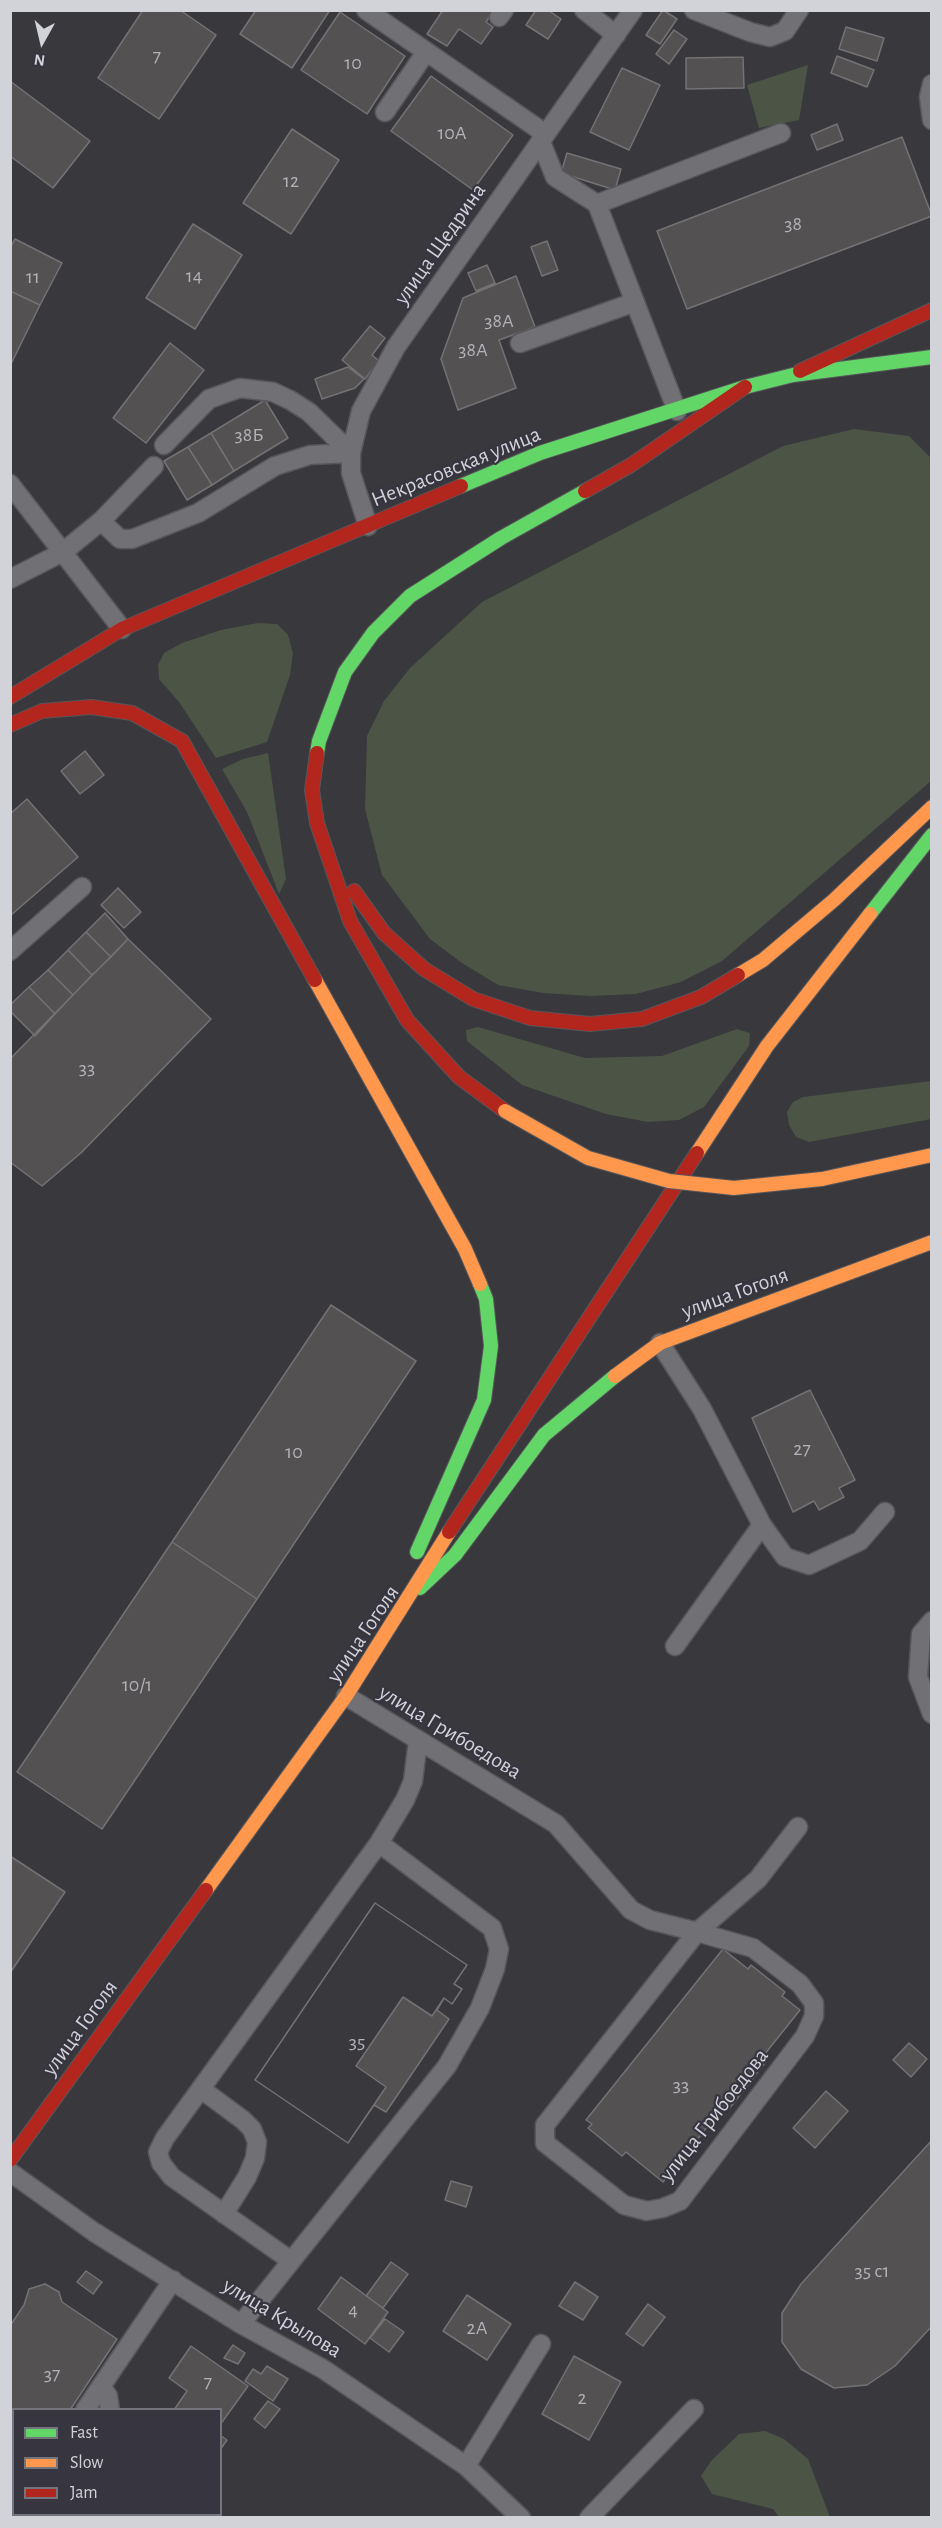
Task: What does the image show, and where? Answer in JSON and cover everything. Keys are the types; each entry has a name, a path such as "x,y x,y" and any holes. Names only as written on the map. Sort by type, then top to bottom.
{"main road":[{"name":"Некрасовская улица","path":"10,697 122,629 540,453 677,411 745,387 793,375 932,310"},
{"path":"793,375 932,357"},
{"path":"745,387 631,465 501,538 410,596 373,633 345,672 319,741 312,790 317,824 350,921 408,1020 459,1077 505,1111 588,1158 669,1181 734,1188 822,1179 889,1167 932,1155"},
{"path":"10,725 42,711 91,707 132,713 182,741 465,1249 486,1299 491,1346 484,1400 417,1552 401,1606"},
{"path":"326,853 384,933 424,969 473,999 530,1018 590,1024 642,1019 701,998 763,960 834,900 932,807"},
{"path":"401,1606 767,1046 932,835"},
{"name":"улица Гоголя","path":"10,2160 346,1696 401,1606 455,1555 544,1435 643,1353 660,1343 932,1242"}],"lane":[{"path":"366,10 537,128 542,134 541,142 555,177 597,204 677,411"},
{"path":"584,10 616,35"},
{"name":"улица Щедрина","path":"368,526 351,473 351,453 361,411 396,347 633,10"},
{"path":"694,10 750,32 770,37 785,31 799,10"},
{"path":"385,112 426,52"},
{"path":"932,84 929,97 932,120"},
{"path":"597,204 781,133"},
{"path":"520,343 635,302"},
{"path":"164,445 208,399 240,388 273,392 290,400 309,412 351,453"},
{"path":"101,521 120,539 132,539 198,513 275,466 310,455 351,453"},
{"path":"10,579 63,552 101,521 154,466"},
{"path":"10,484 122,629"},
{"path":"10,951 82,887"},
{"path":"660,1343 702,1409 762,1525 785,1557 809,1565 860,1541 885,1512"},
{"path":"675,1646 762,1525"},
{"path":"932,1621 921,1634 918,1677 932,1714"},
{"name":"улица Грибоедова","path":"346,1696 556,1824 631,1910 650,1920 697,1932 753,1948 800,1984 814,2003 814,2016 806,2036 680,2201 647,2211 624,2205 545,2143 545,2125 697,1932"},
{"path":"290,2260 172,2177 161,2163 158,2152 379,1843 405,1800 413,1781 418,1740"},
{"path":"697,1932 758,1879 798,1827"},
{"path":"241,2324 447,2066 480,2008 495,1970 499,1949 492,1928 379,1843"},
{"path":"201,2089 243,2120 252,2129 257,2142 255,2158 247,2177 224,2214"},
{"name":"улица Крылова","path":"10,2172 94,2232 241,2324 323,2369 466,2466 520,2517"},
{"path":"86,2408 173,2280"},
{"path":"466,2466 541,2344"},
{"path":"101,2386 108,2396 110,2408"},
{"path":"589,2517 694,2409"}],"green space":[{"path":"808,65 799,120 759,128 747,85"},
{"path":"854,429 909,436 931,458 931,781 722,961 681,982 636,994 590,996 543,993 498,985 462,963 430,939 382,875 365,809 367,736 384,701 410,668 482,602 783,446"},
{"path":"258,623 277,624 288,635 293,653 290,675 267,742 216,758 179,702 159,679 158,665 164,653 182,643 221,630"},
{"path":"268,753 286,879 279,894 247,812 222,769 243,759"},
{"path":"478,1027 585,1058 662,1056 737,1029 750,1033 749,1046 704,1107 679,1120 648,1122 606,1114 522,1085 467,1041 466,1030"},
{"path":"931,1081 931,1119 809,1142 796,1137 789,1125 787,1112 793,1102 803,1097"},
{"path":"765,2431 784,2439 808,2459 830,2517 779,2517 773,2509 712,2494 701,2476 711,2461 739,2434"}],"building":[{"path":"143,10 180,10 216,35 159,119 98,78"},
{"path":"256,10 330,10 292,68 240,34"},
{"path":"443,10 494,10 486,22 493,27 481,44 459,29 447,46 427,34"},
{"path":"536,10 548,10 561,19 548,39 526,25"},
{"path":"663,10 677,19 660,44 646,35"},
{"path":"340,12 405,56 367,114 301,70"},
{"path":"846,27 884,38 877,61 839,49"},
{"path":"674,30 687,39 669,64 656,54"},
{"path":"837,56 874,70 867,87 831,73"},
{"path":"743,57 744,88 686,89 686,58"},
{"path":"622,68 660,85 629,150 590,132"},
{"path":"431,76 513,135 473,190 391,131"},
{"path":"10,81 90,141 53,188 10,156"},
{"path":"837,124 843,140 817,150 811,135"},
{"path":"292,129 339,160 291,234 243,203"},
{"path":"902,137 932,216 687,309 657,231"},
{"path":"567,153 621,169 615,190 561,173"},
{"path":"193,224 242,255 195,329 146,298"},
{"path":"15,239 62,263 40,305 10,291 10,248"},
{"path":"547,241 558,270 542,276 531,247"},
{"path":"487,265 495,283 476,291 468,273"},
{"path":"516,276 535,327 499,340 516,388 458,410 441,359 463,298"},
{"path":"10,291 40,305 10,366"},
{"path":"370,326 385,338 372,355 379,361 365,379 342,360"},
{"path":"170,343 204,370 146,443 113,418"},
{"path":"348,367 364,379 355,388 322,399 315,379"},
{"path":"265,400 288,438 234,471 211,433"},
{"path":"211,433 234,471 212,485 188,447"},
{"path":"188,447 212,485 187,500 164,461"},
{"path":"85,751 104,775 80,794 61,771"},
{"path":"27,799 78,857 10,916 10,814"},
{"path":"118,888 141,912 124,928 101,905"},
{"path":"105,913 128,939 111,957 86,932"},
{"path":"86,932 111,957 92,975 68,950"},
{"path":"128,939 211,1019 82,1152 42,1186 10,1162 10,1059"},
{"path":"68,950 92,975 73,995 48,970"},
{"path":"48,970 73,995 55,1014 29,987"},
{"path":"29,987 55,1014 35,1036 10,1011 10,1005"},
{"path":"331,1305 416,1361 257,1599 172,1542"},
{"path":"810,1390 855,1480 839,1488 844,1497 819,1510 814,1501 793,1512 752,1418"},
{"path":"172,1542 257,1599 102,1829 17,1772"},
{"path":"10,1856 65,1892 10,1973"},
{"path":"375,1903 467,1965 454,1984 462,1989 452,2004 444,1998 437,2010 449,2019 386,2112 374,2105 348,2143 255,2080"},
{"path":"375,1903 467,1965 454,1984 462,1989 452,2004 444,1998 432,2016 403,1997 356,2066 386,2087 348,2143 255,2080"},
{"path":"723,1949 748,1969 751,1965 785,1992 782,1996 800,2010 760,2060 764,2064 729,2109 724,2106 663,2182 626,2152 622,2156 588,2128 592,2124 586,2120"},
{"path":"909,2043 927,2059 911,2077 893,2060"},
{"path":"826,2091 848,2111 815,2148 793,2128"},
{"path":"932,2140 932,2326 895,2366 867,2385 834,2388 801,2369 782,2342 782,2313 801,2284"},
{"path":"451,2181 472,2187 466,2207 445,2200"},
{"path":"391,2262 408,2274 383,2308 366,2296"},
{"path":"86,2271 102,2282 93,2294 77,2282"},
{"path":"341,2277 388,2312 365,2344 318,2309"},
{"path":"575,2282 598,2297 583,2320 559,2306"},
{"path":"45,2284 59,2292 62,2302 117,2339 71,2408 12,2408 12,2466 10,2465 10,2326 24,2305 29,2289"},
{"path":"467,2295 511,2324 487,2360 443,2331"},
{"path":"648,2304 665,2317 643,2346 626,2334"},
{"path":"385,2319 404,2332 389,2352 370,2338"},
{"path":"233,2345 245,2353 238,2364 224,2358"},
{"path":"191,2346 248,2386 222,2422 222,2408 175,2408 187,2391 169,2378"},
{"path":"574,2356 621,2382 589,2440 542,2414"},
{"path":"267,2366 288,2379 273,2401 245,2381 253,2369 261,2374"},
{"path":"268,2401 280,2409 265,2428 254,2419"},
{"path":"222,2436 227,2440 222,2447"}],"traffic: fast":[{"path":"461,486 540,453 745,387 793,375 932,357"},
{"path":"317,753 319,741 345,672 373,633 410,596 501,538 585,491"},
{"path":"870,914 932,835"},
{"path":"417,1552 484,1400 491,1346 486,1299 480,1284"},
{"path":"420,1588 455,1555 544,1435 615,1376"}],"traffic: slow":[{"path":"738,975 763,960 834,900 932,807"},
{"path":"697,1153 767,1046 870,914"},
{"path":"315,980 465,1249 480,1284"},
{"path":"505,1111 588,1158 669,1181 734,1188 822,1179"},
{"path":"822,1179 932,1155"},
{"path":"615,1376 660,1343 932,1242"},
{"path":"206,1890 346,1696 449,1532"}],"traffic: jam":[{"path":"800,371 932,310"},
{"path":"585,491 631,465 745,387"},
{"path":"10,697 122,629 461,486"},
{"path":"10,725 42,711 91,707 132,713 182,741 315,980"},
{"path":"317,753 312,790 317,823 350,921 407,1020 459,1077 505,1111"},
{"path":"354,891 384,933 424,969 473,999 530,1018 590,1024 642,1019 701,997 738,975"},
{"path":"449,1532 697,1153"},
{"path":"10,2160 206,1890"}]}
